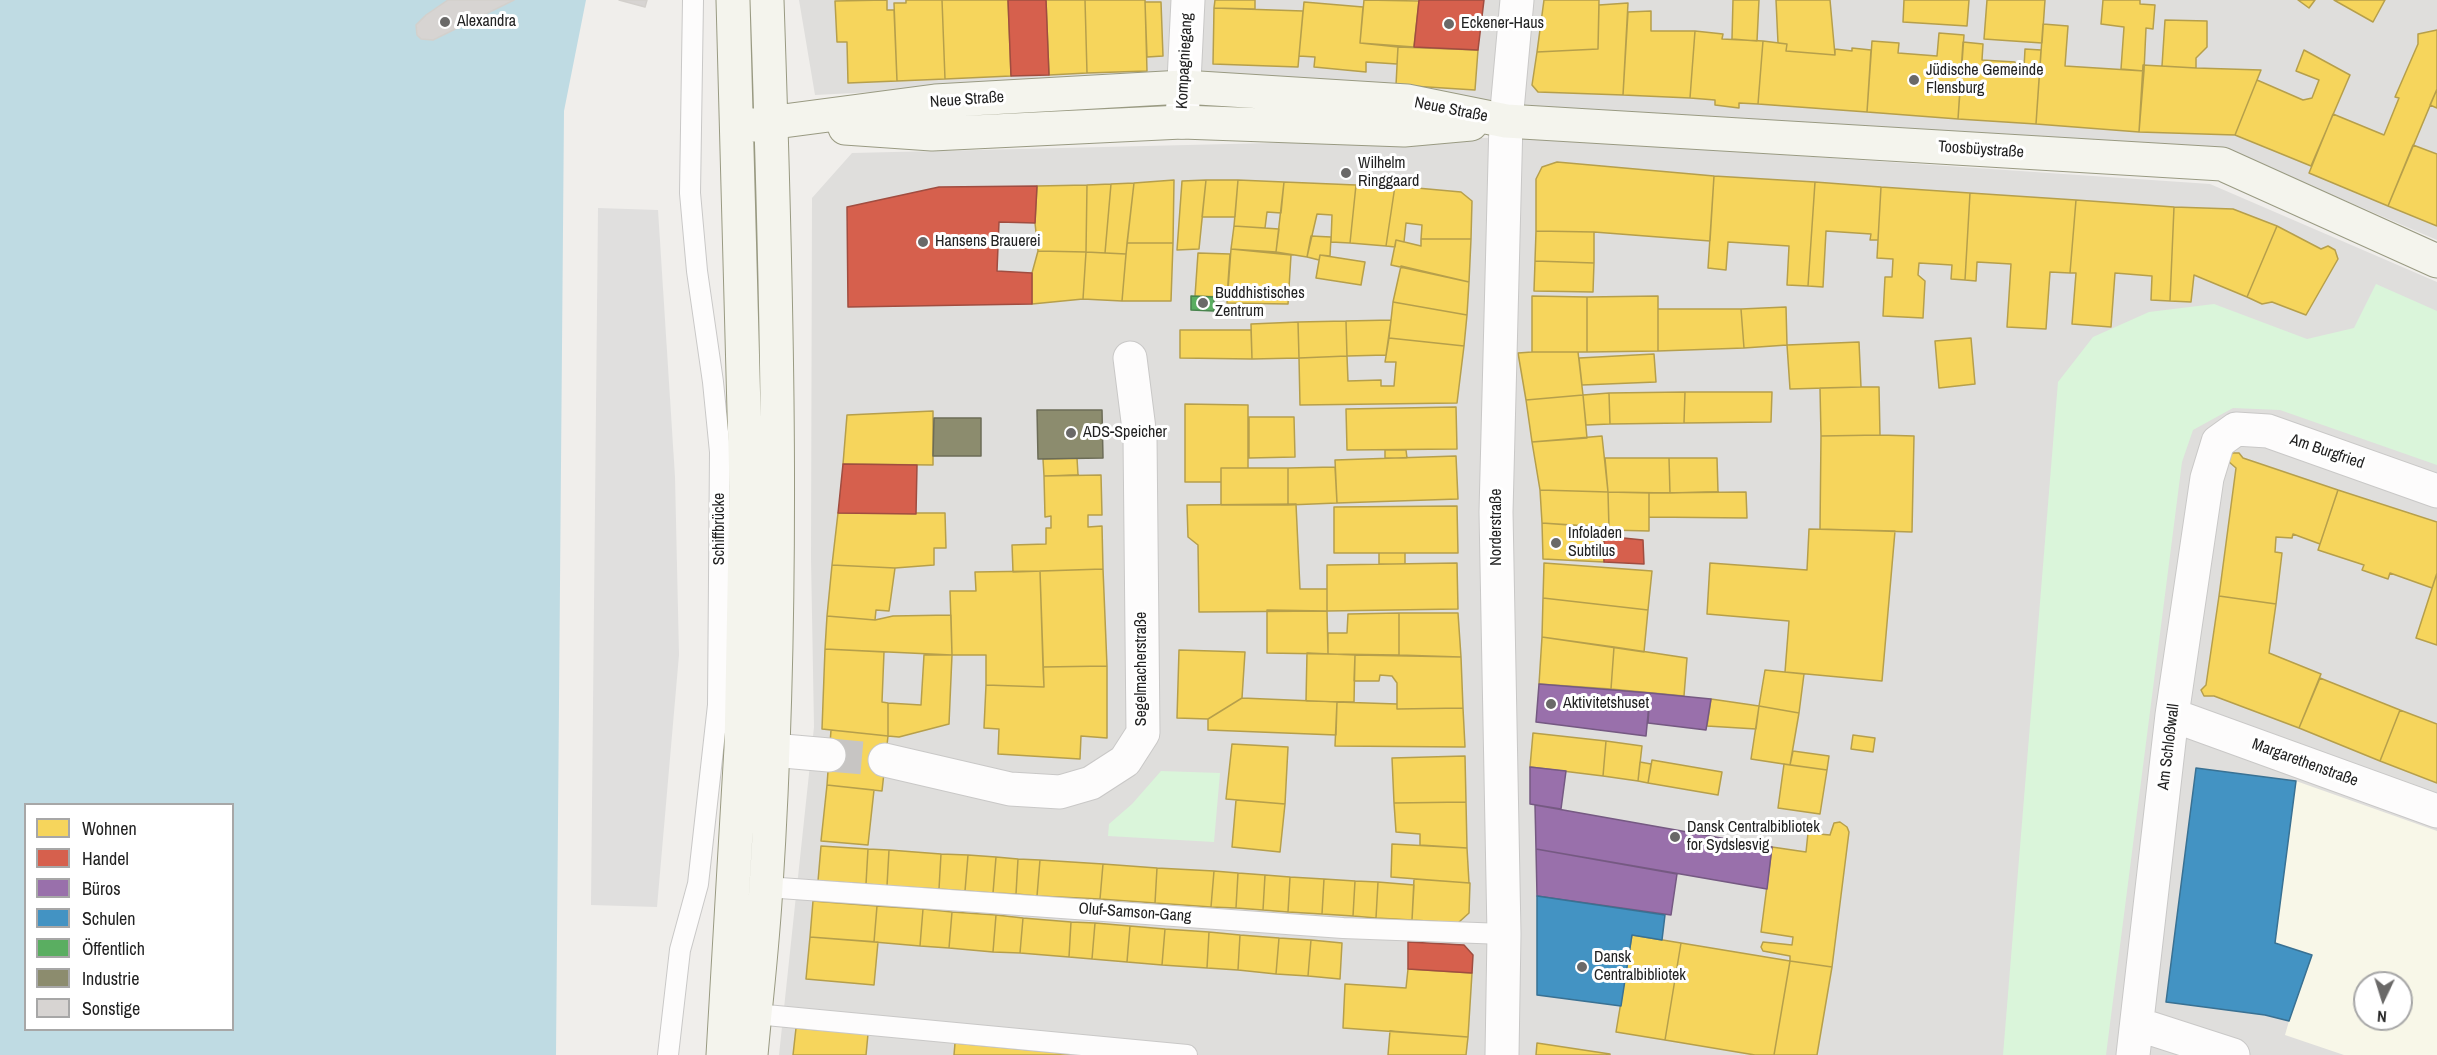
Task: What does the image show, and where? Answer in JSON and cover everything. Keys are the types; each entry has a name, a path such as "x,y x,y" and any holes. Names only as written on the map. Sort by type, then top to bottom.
{"main road":[{"name":"Schiffbrücke","path":"733,0 746,498 741,748 740,1012 751,1055"},
{"name":"Schiffbrücke","path":"723,1055 740,1012 766,887 772,750 778,489 767,0"},
{"name":"Neue Straße","path":"738,127 935,101 1183,87 1407,101 1506,121"},
{"name":"Neue Straße","path":"771,124 932,134 1182,122 1404,130 1506,121"},
{"name":"Toosbüystraße","path":"1506,121 2222,164 2437,261"}],"street":[{"name":"Kompagniegang","path":"1182,122 1188,0"},
{"name":"Norderstraße","path":"1502,1055 1504,934 1496,512 1506,121 1517,0"},
{"name":"Segelmacherstraße","path":"885,760 1010,789 1060,792 1091,783 1125,761 1143,733 1140,437 1130,358"},
{"name":"Am Burgfried","path":"2218,442 2236,429 2268,431 2437,490"},
{"name":"Am Schloßwall","path":"2135,1040 2172,715 2207,478 2218,442"},
{"name":"Margarethenstraße","path":"2172,715 2437,812"},
{"path":"772,750 829,755"},
{"path":"2135,1040 2233,1055"}],"lane":[{"name":"Schiffbrücke","path":"668,1055 680,950 698,884 718,705 720,452 713,382 697,271 690,193 693,0"},
{"name":"Oluf-Samson-Gang","path":"766,887 1331,927 1504,934"},
{"path":"740,1012 1187,1055"}],"shaded area":[{"path":"799,0 2437,0 2437,240 2223,148 1523,108 1464,96 1171,77 815,95"},
{"path":"1523,137 2210,184 2437,282 2437,1055 779,1055 814,727 811,558 812,198 852,153"},
{"path":"598,208 658,210 675,477 679,655 657,907 591,905"},
{"path":"2196,768 2296,781 2437,831 2437,1055 2344,1055 2285,1035 2289,1021 2265,1015 2166,1002"}],"green space":[{"path":"2376,284 2437,311 2437,465 2280,410 2233,408 2193,430 2182,462 2106,1055 2003,1055 2058,382 2093,337 2149,312 2214,304 2307,339 2354,328"},
{"path":"1161,771 1220,773 1214,842 1108,836 1109,824 1132,804"}],"water":[{"path":"0,0 586,0 564,111 556,1055 0,1055"}],"building: Wohnen":[{"path":"887,0 887,10 894,10 897,81 848,83 847,42 837,42 835,1"},
{"path":"906,0 942,0 945,79 897,81 894,3 906,3"},
{"path":"942,0 1008,0 1011,76 945,79"},
{"path":"1046,0 1085,0 1087,73 1049,75"},
{"path":"1085,0 1145,0 1147,71 1087,73"},
{"path":"1215,0 1255,0 1255,9 1214,8"},
{"path":"1364,0 1419,1 1414,47 1360,43"},
{"path":"1544,0 1599,0 1598,49 1537,52"},
{"path":"1733,0 1759,0 1757,41 1732,39"},
{"path":"1776,0 1830,0 1835,55 1786,51 1787,44 1778,43"},
{"path":"1904,0 1969,0 1967,26 1903,22"},
{"path":"1987,0 2045,0 2042,43 1984,39"},
{"path":"2103,0 2140,0 2140,4 2155,5 2153,29 2146,28 2144,71 2121,69 2124,27 2101,24"},
{"path":"2298,0 2315,0 2309,8"},
{"path":"2334,0 2385,0 2373,22"},
{"path":"1145,2 1161,2 1163,56 1147,57"},
{"path":"1304,2 1363,7 1360,43 1398,47 1397,64 1366,62 1366,72 1314,67 1315,57 1299,56"},
{"path":"1628,3 1623,95 1538,92 1532,85 1537,52 1598,49 1599,5"},
{"path":"1214,8 1303,11 1298,67 1213,64"},
{"path":"1651,11 1651,31 1695,31 1690,98 1623,95 1628,12"},
{"path":"2165,20 2207,21 2207,47 2196,58 2196,68 2162,66"},
{"path":"2043,24 2068,26 2065,66 2144,71 2139,132 2036,124"},
{"path":"2437,30 2437,89 2388,206 2309,173 2333,114 2384,135 2399,98 2395,97 2418,44 2418,34"},
{"path":"1695,31 1723,34 1722,39 1763,41 1758,104 1739,103 1739,108 1715,105 1715,100 1690,98"},
{"path":"1939,33 1964,35 1958,119 1867,112 1872,41 1899,43 1898,53 1937,56"},
{"path":"1763,41 1787,44 1786,51 1835,55 1835,49 1871,50 1867,112 1758,104"},
{"path":"1963,42 1983,44 1982,60 2015,62 2015,67 2024,68 2025,49 2041,50 2036,124 1958,119"},
{"path":"1398,47 1478,50 1475,90 1396,85"},
{"path":"2304,50 2350,75 2311,166 2235,135 2257,80 2303,100 2312,98 2319,80 2296,71"},
{"path":"2143,65 2261,70 2235,135 2139,132"},
{"path":"2437,89 2437,108 2430,105"},
{"path":"2413,145 2437,154 2437,226 2388,206"},
{"path":"1557,162 1714,176 1710,241 1594,232 1536,231 1536,179 1542,167"},
{"path":"1714,176 1815,182 1808,286 1787,285 1789,246 1728,242 1726,270 1708,268"},
{"path":"1174,180 1173,243 1127,243 1134,183"},
{"path":"1206,180 1238,180 1235,217 1202,217"},
{"path":"1206,180 1199,249 1177,250 1182,181"},
{"path":"1238,180 1284,182 1281,213 1267,212 1265,228 1234,226"},
{"path":"1284,182 1356,185 1350,243 1331,242 1332,215 1317,214 1307,257 1276,252"},
{"path":"1815,182 1881,187 1878,240 1870,240 1871,234 1826,231 1823,287 1808,286"},
{"path":"1134,183 1126,254 1105,253 1111,184"},
{"path":"1111,184 1105,253 1086,252 1087,185"},
{"path":"1087,185 1086,252 1038,251 1035,223 1037,186"},
{"path":"1356,185 1395,186 1386,246 1350,243"},
{"path":"1395,186 1461,192 1472,201 1471,239 1421,239 1422,225 1406,223 1404,242 1396,240 1395,247 1386,246"},
{"path":"1881,187 1970,193 1965,280 1951,279 1952,265 1919,263 1918,275 1925,281 1923,318 1883,316 1885,277 1892,277 1893,259 1877,258"},
{"path":"1970,193 2076,200 2070,273 2050,272 2046,329 2007,327 2011,264 1977,262 1976,281 1965,280"},
{"path":"2076,200 2174,207 2170,301 2151,300 2152,276 2115,273 2111,327 2072,324 2076,273 2070,273"},
{"path":"2174,207 2233,209 2277,226 2247,297 2194,275 2191,302 2170,301"},
{"path":"1234,226 1279,229 1276,252 1231,249"},
{"path":"2277,226 2321,249 2328,246 2335,250 2338,259 2306,315 2272,302 2262,304 2247,297"},
{"path":"1536,231 1594,232 1594,263 1535,261"},
{"path":"1311,236 1331,237 1330,256 1320,255 1319,260 1307,257"},
{"path":"1421,239 1471,239 1469,282 1391,265 1396,240 1421,246"},
{"path":"1127,243 1173,243 1171,301 1122,301"},
{"path":"1231,249 1291,255 1288,304 1227,303"},
{"path":"1038,251 1086,252 1083,299 1032,304 1032,273"},
{"path":"1086,252 1126,254 1122,301 1083,299"},
{"path":"1198,253 1230,254 1227,297 1195,296"},
{"path":"1320,255 1365,262 1361,285 1316,278"},
{"path":"1535,261 1594,263 1593,292 1534,291"},
{"path":"1401,266 1469,282 1467,315 1393,302"},
{"path":"1532,296 1587,297 1587,352 1532,352"},
{"path":"1658,296 1658,351 1587,352 1587,297"},
{"path":"1393,302 1467,315 1464,346 1389,338"},
{"path":"1786,307 1787,345 1744,348 1741,309"},
{"path":"1658,309 1741,309 1744,348 1658,351"},
{"path":"1391,320 1386,355 1347,356 1346,321"},
{"path":"1346,321 1347,356 1299,358 1298,322"},
{"path":"1298,322 1299,358 1252,359 1251,324"},
{"path":"1180,330 1251,330 1252,359 1180,358"},
{"path":"1389,338 1464,346 1457,403 1300,405 1299,358 1347,356 1348,381 1381,380 1381,386 1394,386 1396,362 1385,362"},
{"path":"1971,338 1975,384 1939,388 1935,341"},
{"path":"1859,342 1861,387 1790,389 1787,345"},
{"path":"1578,352 1583,395 1526,400 1518,353"},
{"path":"1654,354 1656,382 1582,385 1579,358"},
{"path":"1879,387 1880,435 1821,436 1820,388"},
{"path":"1685,392 1684,423 1610,424 1609,393"},
{"path":"1685,392 1772,392 1771,422 1684,423"},
{"path":"1609,393 1610,424 1586,425 1583,395"},
{"path":"1583,395 1587,438 1532,442 1526,400"},
{"path":"1185,404 1248,405 1248,468 1221,468 1221,482 1185,482"},
{"path":"1456,407 1457,449 1347,450 1346,409"},
{"path":"933,411 933,465 843,464 847,415"},
{"path":"1249,417 1294,417 1295,457 1249,458"},
{"path":"1602,436 1608,492 1540,490 1532,442"},
{"path":"1821,436 1914,436 1912,532 1820,529"},
{"path":"1385,450 1406,450 1407,458 1385,458"},
{"path":"2239,453 2243,458 2338,490 2320,544 2293,534 2292,538 2276,537 2275,552 2282,553 2276,604 2219,596 2236,468 2228,461 2229,456"},
{"path":"1456,456 1458,499 1337,503 1335,460"},
{"path":"1077,458 1078,475 1044,476 1043,459"},
{"path":"1605,458 1669,458 1670,493 1608,492"},
{"path":"1669,458 1717,458 1718,492 1670,493"},
{"path":"1335,467 1337,503 1288,505 1288,468"},
{"path":"1221,468 1288,468 1288,505 1221,505"},
{"path":"1101,475 1102,515 1088,515 1088,527 1102,526 1103,569 1013,572 1012,545 1046,544 1046,528 1051,528 1051,516 1045,517 1044,476"},
{"path":"1540,490 1608,492 1609,528 1542,523"},
{"path":"2338,490 2437,522 2437,573 2432,588 2390,573 2388,579 2362,570 2364,565 2318,550"},
{"path":"1608,492 1649,493 1649,531 1609,530"},
{"path":"1746,492 1747,518 1649,517 1649,493"},
{"path":"1296,504 1300,589 1327,589 1327,611 1199,612 1198,545 1188,537 1187,505"},
{"path":"1457,506 1458,553 1334,553 1334,507"},
{"path":"838,513 945,513 946,548 934,548 934,565 895,568 832,565"},
{"path":"1542,523 1604,527 1604,562 1543,559"},
{"path":"1809,529 1895,531 1882,681 1785,672 1789,621 1707,614 1710,563 1807,570"},
{"path":"1379,553 1405,553 1405,564 1379,564"},
{"path":"1457,563 1458,609 1327,611 1327,565"},
{"path":"1544,563 1652,571 1648,610 1543,598"},
{"path":"832,565 895,568 889,611 876,610 875,620 827,616"},
{"path":"1103,569 1107,666 1043,667 1040,571"},
{"path":"1040,571 1044,687 986,685 986,655 952,655 950,591 976,591 975,572"},
{"path":"2437,573 2437,645 2416,638"},
{"path":"2219,596 2276,604 2269,653 2321,674 2299,728 2214,696 2204,696 2201,690 2206,685"},
{"path":"1543,598 1648,610 1644,652 1542,637"},
{"path":"1267,610 1327,611 1328,654 1267,653"},
{"path":"1399,613 1458,613 1461,657 1399,655"},
{"path":"1399,613 1399,655 1328,654 1328,633 1347,633 1348,614"},
{"path":"951,615 952,655 825,649 827,616 875,620 893,616"},
{"path":"1542,637 1614,647 1611,689 1539,684"},
{"path":"1614,647 1687,658 1684,696 1611,689"},
{"path":"825,649 884,652 882,702 888,703 888,736 822,729"},
{"path":"1179,650 1245,652 1242,698 1208,719 1177,718"},
{"path":"1307,653 1355,655 1354,702 1306,701"},
{"path":"924,655 952,655 949,724 899,737 888,736 888,703 921,705"},
{"path":"1355,655 1461,657 1463,708 1397,709 1397,683 1392,676 1380,675 1379,681 1354,681"},
{"path":"1107,666 1107,738 1081,736 1080,759 998,754 999,729 984,728 986,685 1044,687 1043,667"},
{"path":"1765,670 1804,674 1799,713 1759,706"},
{"path":"2320,678 2400,710 2380,761 2299,728"},
{"path":"1242,698 1337,702 1336,735 1208,730 1208,719"},
{"path":"1711,699 1759,706 1756,729 1707,726"},
{"path":"1337,702 1397,704 1397,709 1463,708 1465,747 1335,746"},
{"path":"1759,706 1799,713 1790,765 1751,759"},
{"path":"2400,710 2437,724 2437,783 2380,761"},
{"path":"831,730 888,736 882,791 827,785"},
{"path":"1533,733 1606,741 1603,776 1530,767"},
{"path":"1853,735 1875,738 1873,752 1851,749"},
{"path":"1606,741 1642,746 1638,781 1603,776"},
{"path":"1232,744 1288,747 1285,804 1226,799"},
{"path":"1793,751 1829,756 1827,770 1790,765"},
{"path":"1465,756 1466,802 1394,803 1392,758"},
{"path":"1652,760 1722,772 1718,795 1648,783"},
{"path":"1640,762 1651,764 1648,783 1638,781"},
{"path":"1784,764 1827,770 1820,814 1778,808"},
{"path":"827,785 874,790 868,845 821,841"},
{"path":"1236,800 1285,804 1280,852 1232,847"},
{"path":"1466,802 1467,848 1420,845 1420,834 1396,832 1394,803"},
{"path":"1840,822 1847,827 1849,832 1832,967 1790,961 1790,956 1763,951 1761,947 1763,942 1792,945 1793,937 1761,932 1772,847 1806,852 1808,833 1830,835 1834,823"},
{"path":"1392,844 1467,848 1469,883 1391,877"},
{"path":"821,846 868,849 866,884 818,881"},
{"path":"868,849 889,850 887,886 866,884"},
{"path":"889,850 941,854 939,889 887,886"},
{"path":"941,854 968,855 965,891 939,889"},
{"path":"968,855 996,857 993,893 965,891"},
{"path":"996,857 1018,859 1016,894 993,893"},
{"path":"1018,859 1040,860 1037,896 1016,894"},
{"path":"1040,860 1103,864 1100,899 1037,896"},
{"path":"1103,864 1157,868 1155,903 1100,899"},
{"path":"1157,868 1214,871 1211,907 1155,903"},
{"path":"1214,871 1238,873 1236,908 1211,907"},
{"path":"1238,873 1265,875 1263,910 1236,908"},
{"path":"1265,875 1290,877 1288,912 1263,910"},
{"path":"1290,877 1324,879 1322,914 1288,912"},
{"path":"1324,879 1355,881 1353,916 1322,914"},
{"path":"1414,879 1470,883 1469,913 1458,923 1412,920"},
{"path":"1355,881 1378,882 1376,918 1353,916"},
{"path":"1378,882 1414,885 1412,920 1376,918"},
{"path":"813,901 877,906 874,942 810,937"},
{"path":"877,906 923,909 920,946 874,942"},
{"path":"923,909 952,912 949,948 920,946"},
{"path":"952,912 996,915 993,952 949,948"},
{"path":"996,915 1023,918 1020,953 993,952"},
{"path":"1023,918 1071,922 1069,957 1020,953"},
{"path":"1071,922 1095,923 1092,959 1069,957"},
{"path":"1095,923 1130,926 1127,962 1092,959"},
{"path":"1130,926 1165,929 1162,965 1127,962"},
{"path":"1165,929 1209,932 1207,968 1162,965"},
{"path":"1209,932 1240,935 1238,970 1207,968"},
{"path":"1240,935 1279,938 1276,974 1238,970"},
{"path":"1632,935 1681,943 1665,1040 1616,1032"},
{"path":"810,937 878,942 874,985 806,979"},
{"path":"1279,938 1311,940 1308,976 1276,974"},
{"path":"1311,940 1342,943 1340,979 1308,976"},
{"path":"1681,943 1790,961 1774,1055 1755,1055 1665,1040"},
{"path":"1790,961 1832,967 1817,1055 1774,1055"},
{"path":"1408,969 1472,973 1468,1037 1343,1028 1345,984 1406,988"},
{"path":"796,1028 868,1034 866,1055 793,1055"},
{"path":"1390,1031 1468,1037 1466,1055 1388,1055"},
{"path":"955,1043 1084,1055 954,1055"},
{"path":"1537,1043 1610,1054 1610,1055 1536,1055"}],"building: Handel":[{"path":"1008,0 1046,0 1049,75 1011,76"},
{"name":"Eckener-Haus","path":"1419,0 1484,0 1478,50 1414,47"},
{"name":"Hansens Brauerei","path":"1037,186 1035,223 999,222 997,271 1032,273 1032,304 848,307 847,207 939,187"},
{"path":"843,464 917,465 916,514 838,513"},
{"path":"1604,536 1643,540 1644,564 1604,562"},
{"path":"1408,942 1464,945 1473,955 1472,973 1408,969"}],"building: Büros":[{"path":"1539,684 1650,693 1646,736 1536,722"},
{"path":"1650,693 1711,699 1706,730 1648,723"},
{"path":"1530,767 1566,771 1561,809 1530,804"},
{"path":"1535,805 1772,847 1767,889 1536,849"},
{"path":"1536,849 1677,874 1671,915 1537,896"}],"building: Schulen":[{"path":"2196,768 2296,781 2275,943 2312,955 2289,1021 2265,1015 2166,1002"},
{"name":"Dansk Centralbibliotek","path":"1537,896 1665,915 1662,940 1632,935 1621,1006 1537,995"}],"building: Öffentlich":[{"path":"1191,296 1214,297 1214,311 1191,310"}],"building: Industrie":[{"path":"1037,410 1102,410 1103,458 1038,459"},
{"path":"934,418 981,418 981,456 933,456"}],"building: Sonstige":[{"name":"Alexandra","path":"448,0 514,0 433,40 421,39 417,35 416,25"},
{"path":"619,0 647,0 645,7"}],"tunnel":[{"path":"829,755 885,760"}],"place":[{"name":"Alexandra","path":"445,22"},
{"name":"Eckener-Haus","path":"1449,24"},
{"name":"Jüdische Gemeinde Flensburg","path":"1914,80"},
{"name":"Wilhelm Ringgaard","path":"1346,173"},
{"name":"Hansens Brauerei","path":"923,242"},
{"name":"Buddhistisches Zentrum","path":"1203,303"},
{"name":"ADS-Speicher","path":"1071,433"},
{"name":"Infoladen Subtilus","path":"1556,543"},
{"name":"Aktivitetshuset","path":"1551,704"},
{"name":"Dansk Centralbibliotek for Sydslesvig","path":"1675,837"},
{"name":"Dansk Centralbibliotek","path":"1582,967"}]}
